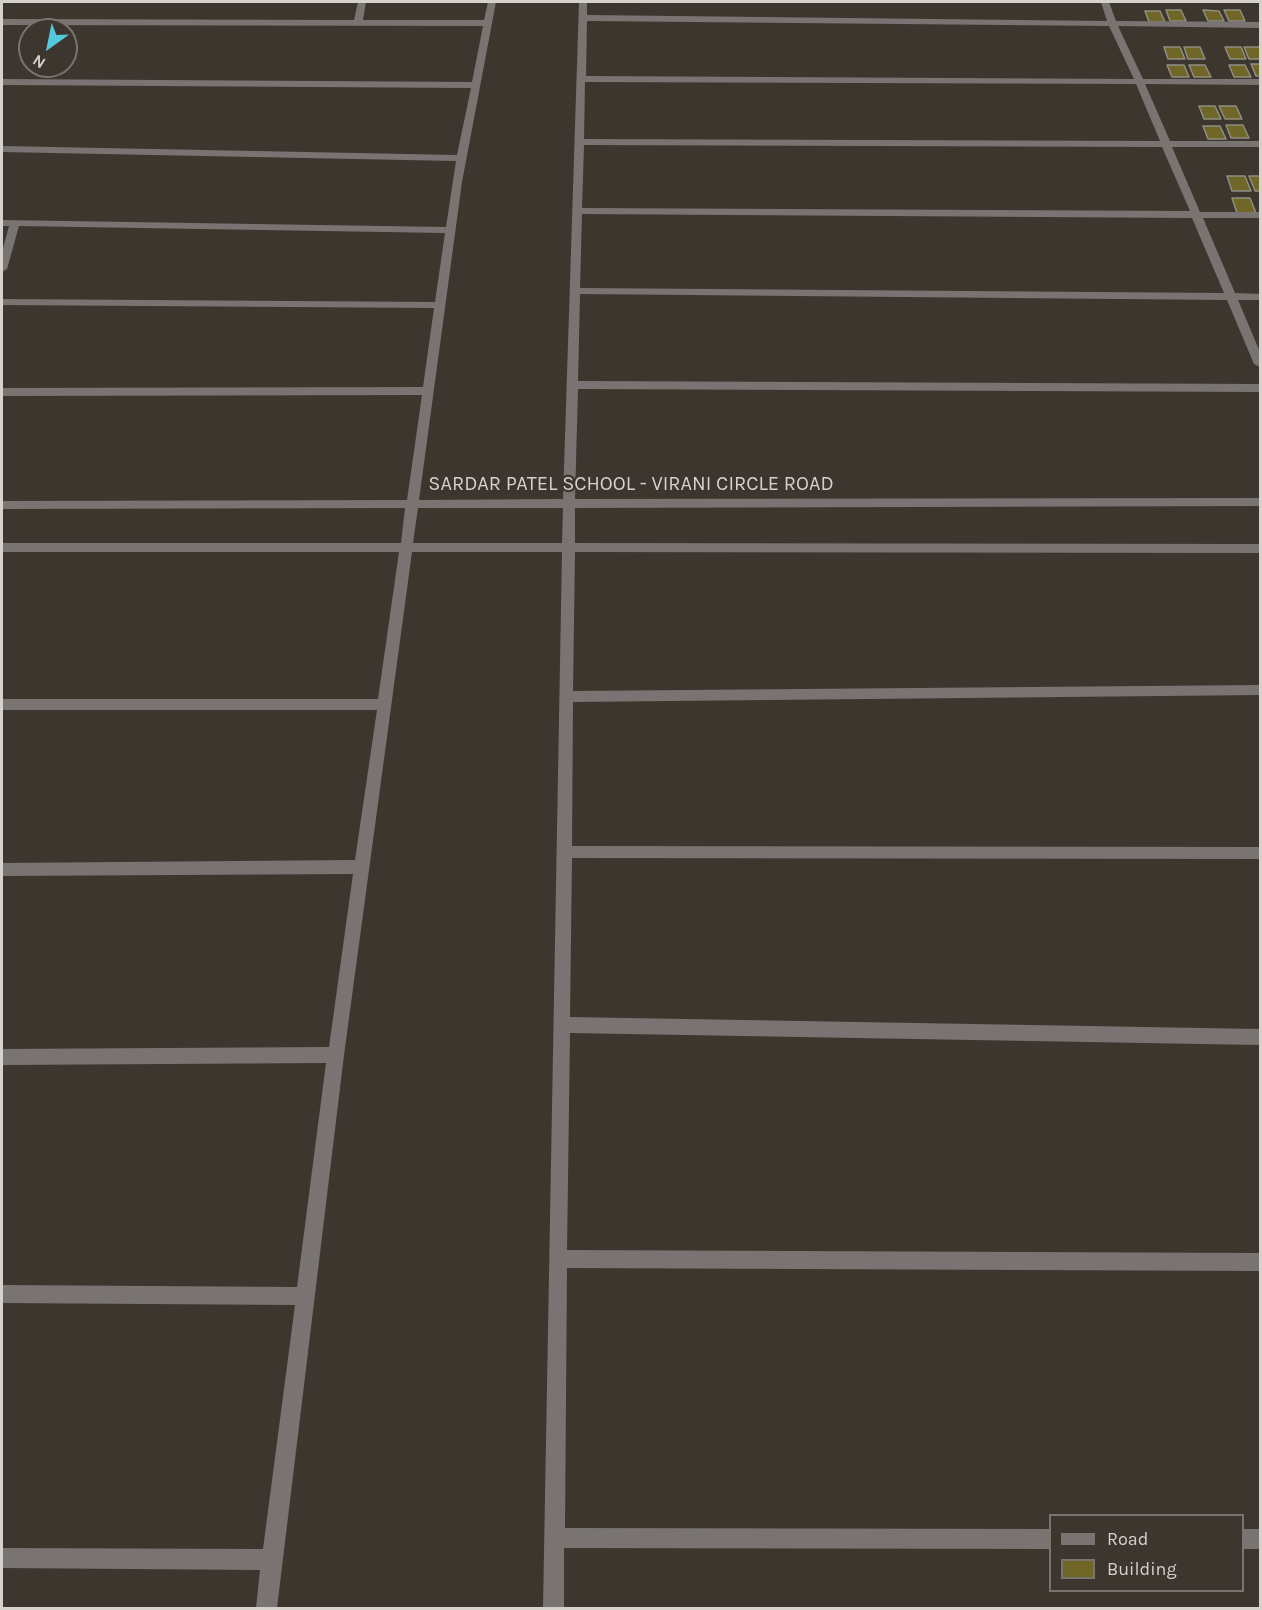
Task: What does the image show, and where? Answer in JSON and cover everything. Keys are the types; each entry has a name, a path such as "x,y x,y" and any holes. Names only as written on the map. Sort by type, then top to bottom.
{"street":[{"path":"358,22 362,2"},
{"path":"266,1608 336,1055 450,230 461,158 492,2"},
{"path":"553,1608 568,504 583,2"},
{"path":"1105,2 1260,364"},
{"path":"582,18 1260,25"},
{"path":"2,22 488,23"},
{"path":"580,80 1260,82"},
{"path":"2,82 476,85"},
{"path":"579,141 1260,144"},
{"path":"2,149 461,158"},
{"path":"577,211 1260,214"},
{"path":"2,223 450,230"},
{"path":"2,269 15,223"},
{"path":"574,291 1260,297"},
{"path":"2,302 440,305"},
{"path":"572,385 1260,388"},
{"path":"2,392 429,391"},
{"name":"SARDAR PATEL SCHOOL - VIRANI CIRCLE ROAD","path":"2,505 1260,502"},
{"path":"2,547 1260,548"},
{"path":"566,697 1260,690"},
{"path":"2,704 385,705"},
{"path":"564,852 1260,853"},
{"path":"2,869 362,867"},
{"path":"561,1025 1260,1037"},
{"path":"2,1057 336,1055"},
{"path":"558,1259 1260,1262"},
{"path":"2,1294 305,1296"},
{"path":"554,1538 1049,1539"},
{"path":"1244,1539 1260,1539"},
{"path":"2,1558 272,1560"}],"building":[{"path":"1166,10 1181,10 1186,21 1170,21"},
{"path":"1203,10 1219,11 1224,21 1208,21"},
{"path":"1224,10 1240,10 1245,21 1229,21"},
{"path":"1145,11 1160,11 1165,22 1149,22"},
{"path":"1164,47 1180,47 1185,59 1168,59"},
{"path":"1184,47 1200,47 1205,59 1188,59"},
{"path":"1225,47 1241,47 1246,59 1230,59"},
{"path":"1244,47 1260,47 1260,59 1249,59"},
{"path":"1251,64 1260,64 1260,76 1256,76"},
{"path":"1167,65 1184,65 1189,77 1172,77"},
{"path":"1189,65 1205,65 1211,77 1194,77"},
{"path":"1229,65 1245,65 1251,77 1234,77"},
{"path":"1199,106 1215,106 1221,119 1204,119"},
{"path":"1219,106 1236,106 1242,119 1225,119"},
{"path":"1226,125 1243,125 1249,138 1231,138"},
{"path":"1203,126 1220,126 1226,139 1208,139"},
{"path":"1227,176 1245,176 1251,191 1232,191"},
{"path":"1249,176 1260,176 1260,191 1255,191"},
{"path":"1232,198 1250,198 1256,213 1237,213"}]}
